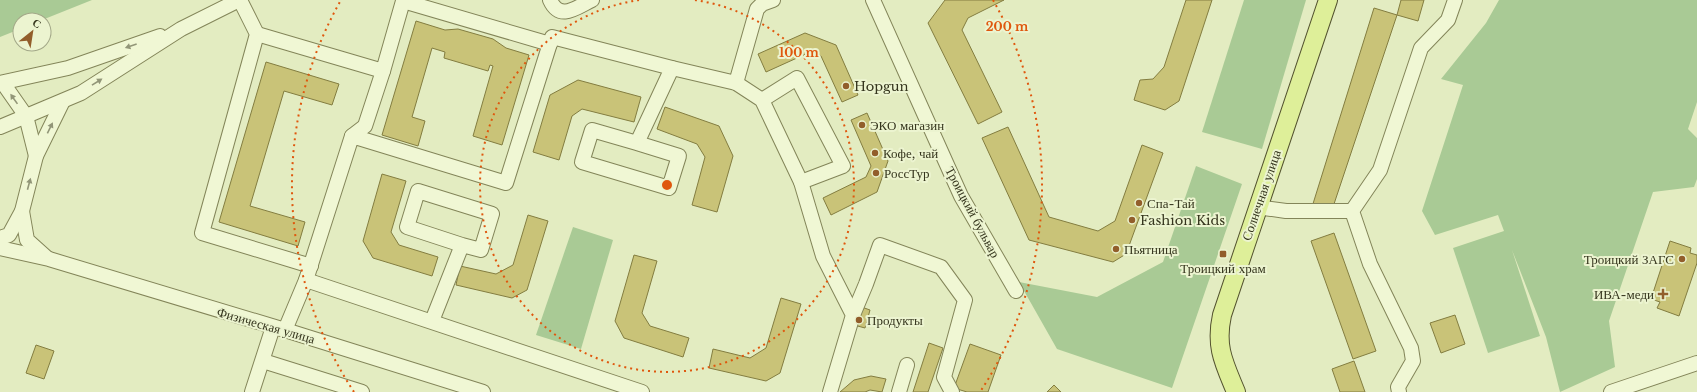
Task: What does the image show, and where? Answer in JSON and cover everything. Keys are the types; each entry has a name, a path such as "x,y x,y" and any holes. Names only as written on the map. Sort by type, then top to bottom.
{"main road":[{"name":"Солнечная улица","path":"1236,392 1220,350 1219,335 1222,315 1257,207 1328,0"}],"street":[{"path":"0,128 80,93 181,29 239,0 257,34 202,233 310,266"},
{"path":"550,0 553,8 566,12 592,0"},
{"path":"736,82 757,9 762,4 772,0"},
{"name":"Троицкий бульвар","path":"873,0 961,196 1016,291"},
{"path":"1352,211 1380,170 1421,48 1448,20 1455,0"},
{"path":"252,392 263,361 306,280 352,136 365,126 403,1 550,44"},
{"path":"1,83 68,68 181,29"},
{"path":"257,34 382,71"},
{"path":"352,136 506,183 552,37 672,68 736,82 762,100 801,182 823,256 853,315"},
{"path":"637,143 672,68"},
{"path":"762,100 797,78 843,166 801,182"},
{"name":"Физическая улица","path":"1,83 26,116 36,156"},
{"name":"Физическая улица","path":"0,238 9,235 22,211 36,156 63,101"},
{"path":"592,130 637,143 678,156 669,188 582,162 592,130"},
{"path":"418,191 492,214 481,250 462,245 407,227 418,191"},
{"path":"1257,207 1286,210 1352,211"},
{"name":"Физическая улица","path":"22,211 27,240 49,259"},
{"path":"1352,211 1370,264 1411,348 1413,361 1398,387 1399,392"},
{"path":"830,392 853,315 880,244 941,267 965,300 944,377 952,392"},
{"path":"432,321 462,245"},
{"name":"Физическая улица","path":"0,248 49,259 483,392"},
{"path":"306,280 642,392"},
{"path":"263,361 362,392"},
{"path":"1611,392 1697,363"},
{"path":"899,392 907,365"}],"green space":[{"path":"0,0 92,0 52,16 52,12 12,12 12,32 0,37"},
{"path":"1244,0 1306,0 1262,149 1202,132"},
{"path":"1499,0 1697,0 1697,102 1688,129 1697,138 1697,179 1694,187 1653,192 1609,321 1615,367 1560,392 1546,337 1512,250 1540,336 1488,353 1453,248 1504,231 1498,215 1435,235 1422,211 1463,85 1441,79 1486,23"},
{"path":"1196,166 1242,184 1172,388 1057,349 1019,282 1097,297 1163,262"},
{"path":"573,227 613,240 581,349 536,335"}],"building":[{"path":"945,0 1004,0 968,18 962,30 1002,112 978,124 928,23"},
{"path":"1186,0 1212,0 1179,101 1165,110 1134,100 1140,80 1153,79 1164,67"},
{"path":"1401,0 1424,0 1418,21 1397,15"},
{"path":"1374,8 1397,15 1331,213 1312,207"},
{"path":"416,21 445,30 458,29 493,39 506,48 529,55 502,145 473,136 493,66 490,65 488,71 444,58 445,52 432,48 412,117 425,121 418,146 382,135"},
{"path":"805,33 836,45 858,95 842,102 821,56 808,53 766,72 758,54"},
{"path":"266,62 339,84 332,105 284,91 250,206 305,222 298,246 219,222"},
{"path":"578,80 641,97 634,122 582,109 572,116 559,160 533,152 550,95"},
{"path":"665,107 719,126 733,156 717,212 692,205 705,157 697,144 657,129"},
{"path":"867,113 888,161 877,192 831,215 823,198 866,177 871,166 851,120"},
{"path":"1008,127 1049,217 1098,231 1115,221 1142,145 1163,153 1126,254 1113,262 1029,240 982,138"},
{"path":"382,174 406,181 391,232 399,245 438,257 432,276 373,258 363,241"},
{"path":"528,215 548,221 527,290 512,298 456,285 460,266 496,274 513,265"},
{"path":"1334,233 1376,351 1353,359 1311,241"},
{"path":"1670,241 1691,248 1690,253 1697,255 1697,263 1679,316 1657,308 1660,302 1651,299"},
{"path":"634,255 657,261 642,313 650,326 689,338 683,357 624,338 615,321"},
{"path":"781,298 801,304 780,373 766,381 709,368 713,349 750,358 766,348"},
{"path":"856,305 870,310 865,328 850,324"},
{"path":"1455,315 1465,344 1441,353 1430,323"},
{"path":"929,343 943,348 928,392 913,392"},
{"path":"970,344 1001,355 988,392 967,392 954,388"},
{"path":"36,345 54,351 44,379 26,373"},
{"path":"1354,361 1365,392 1340,392 1332,369"},
{"path":"871,376 886,379 882,392 870,390 865,392 840,392 854,380"},
{"path":"1054,385 1061,392 1047,392"}],"place":[{"name":"Hopgun","path":"846,86"},
{"name":"ЭКО магазин","path":"862,125"},
{"name":"Кофе, чай","path":"875,153"},
{"name":"РоссТур","path":"876,173"},
{"name":"Спа-Тай","path":"1139,203"},
{"name":"Fashion Kids","path":"1132,220"},
{"name":"Пьятница","path":"1116,249"},
{"name":"Троицкий храм","path":"1223,254"},
{"name":"Троицкий ЗАГС","path":"1682,259"},
{"name":"ИВА-меди","path":"1663,294"},
{"name":"Продукты","path":"859,320"}]}
